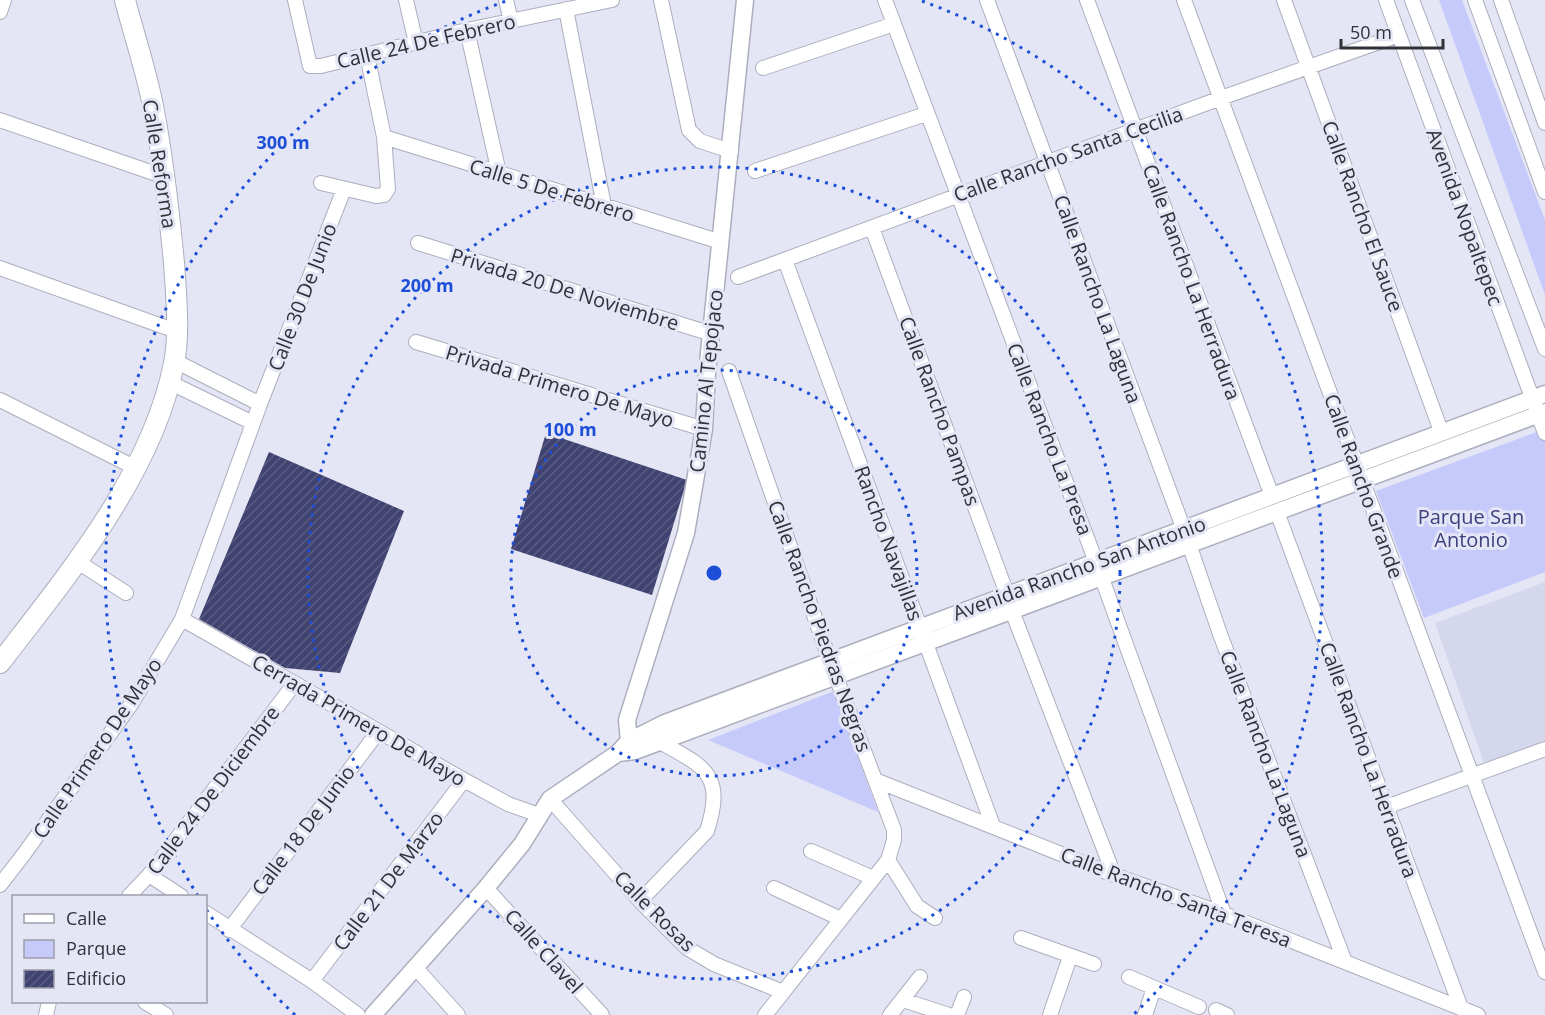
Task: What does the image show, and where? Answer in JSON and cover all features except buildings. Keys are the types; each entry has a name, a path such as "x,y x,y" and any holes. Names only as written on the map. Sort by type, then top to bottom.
{"main road":[{"name":"Calle Reforma","path":"0,663 78,562 136,468 155,424 174,361 176,294 165,177 152,104 125,0"}],"street":[{"path":"0,12 4,0"},
{"name":"Calle 24 De Febrero","path":"295,0 310,66 321,66 467,30 612,0"},
{"path":"406,0 416,43"},
{"path":"506,0 511,21"},
{"path":"661,0 689,130 700,141 731,151"},
{"name":"Camino Al Tepojaco","path":"627,749 627,720 686,533 704,429 745,0"},
{"name":"Calle Rancho La Presa","path":"885,0 1099,569 1224,914"},
{"name":"Calle Rancho La Laguna","path":"987,0 1187,537 1220,634 1345,962"},
{"name":"Calle Rancho La Herradura","path":"1087,0 1461,1008"},
{"name":"Calle Rancho Grande","path":"1184,0 1545,972"},
{"name":"Calle Rancho El Sauce","path":"1284,0 1441,431"},
{"name":"Avenida Nopaltepec","path":"1386,0 1538,396 1545,434"},
{"path":"1412,0 1545,349"},
{"path":"1475,0 1545,192"},
{"path":"1501,0 1545,123"},
{"path":"566,9 604,206"},
{"path":"763,69 894,24"},
{"path":"467,30 499,173"},
{"name":"Calle Rancho Santa Cecilia","path":"738,277 1221,98 1399,35"},
{"path":"321,183 376,196 384,195 388,189 384,137 367,55"},
{"path":"755,171 926,114"},
{"path":"0,120 165,177"},
{"name":"Calle 5 De Febrero","path":"384,137 721,242"},
{"name":"Calle 30 De Junio","path":"260,404 344,189"},
{"name":"Calle Rancho Pampas","path":"872,228 1007,594"},
{"name":"Privada 20 De Noviembre","path":"418,243 712,334"},
{"name":"Rancho Navajillas","path":"785,260 993,826"},
{"path":"0,268 176,331"},
{"name":"Privada Primero De Mayo","path":"416,342 704,429"},
{"path":"174,361 260,404"},
{"name":"Calle Rancho Piedras Negras","path":"729,371 830,661 894,830 894,840 888,860 765,1015"},
{"path":"169,382 254,423"},
{"name":"Avenida Rancho San Antonio","path":"1358,473 1441,431 1538,396"},
{"path":"0,400 136,468"},
{"name":"Calle Primero De Mayo","path":"0,885 132,703 182,619 260,404"},
{"name":"Avenida Rancho San Antonio","path":"655,736 837,678 1007,594 1099,569 1358,473 1541,413"},
{"path":"78,562 126,593"},
{"name":"Avenida Rancho San Antonio","path":"373,1015 486,888 522,844 550,799 627,749 830,661 1012,611 1099,569"},
{"path":"1012,611 1114,874"},
{"name":"Cerrada Primero De Mayo","path":"182,619 464,780 508,804 539,814"},
{"name":"Calle 24 De Diciembre","path":"131,895 295,683"},
{"name":"Calle 18 De Junio","path":"229,930 378,732"},
{"path":"640,901 707,831 711,819 712,785 709,776 700,765 655,736"},
{"path":"1386,807 1545,749"},
{"name":"Calle 21 De Marzo","path":"312,981 464,780"},
{"name":"Calle Rancho Santa Teresa","path":"875,780 1114,874 1224,914 1478,1015"},
{"name":"Calle Rosas","path":"550,799 640,901 687,948 714,964 783,992"},
{"path":"812,851 873,878"},
{"path":"888,860 917,906 935,918"},
{"path":"149,874 178,895"},
{"name":"Calle Clavel","path":"486,888 602,1015"},
{"path":"774,888 841,919"},
{"path":"207,914 229,930 312,981 358,1015"},
{"path":"1021,938 1094,964"},
{"path":"1050,1015 1070,957"},
{"path":"415,967 458,1015"},
{"path":"890,1015 920,977"},
{"path":"1130,977 1199,1007"},
{"path":"1145,1015 1154,988"},
{"path":"957,1015 964,997"},
{"path":"903,1000 949,1015"},
{"path":"147,1003 166,1015"}],"shaded area":[{"path":"1545,582 1545,742 1485,766 1435,623"}],"green space":[{"path":"1439,0 1462,0 1545,220 1545,295"},
{"name":"Parque San Antonio","path":"1542,430 1545,439 1545,572 1424,618 1376,491"},
{"path":"834,691 878,812 708,740"}]}
